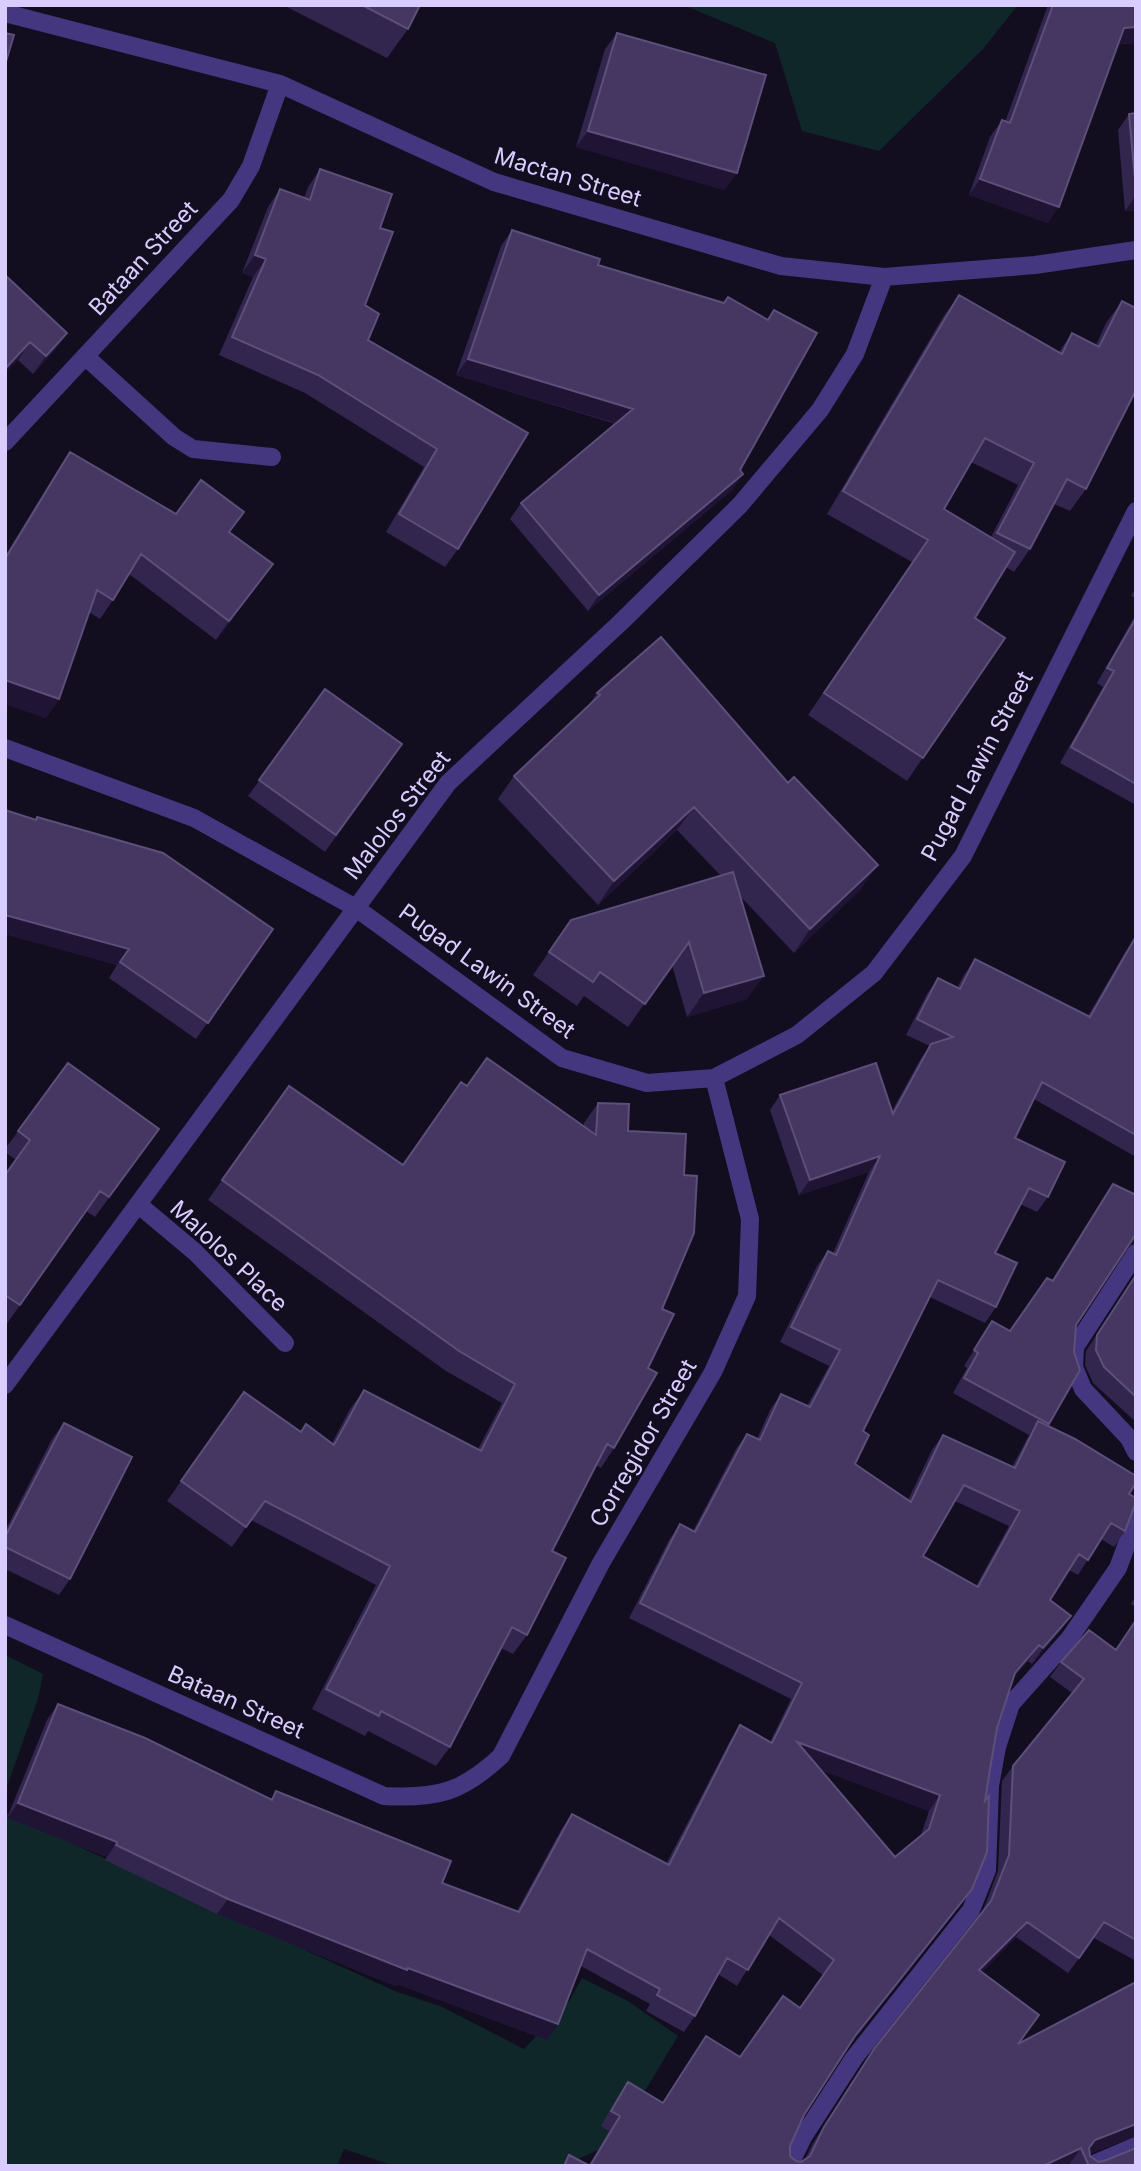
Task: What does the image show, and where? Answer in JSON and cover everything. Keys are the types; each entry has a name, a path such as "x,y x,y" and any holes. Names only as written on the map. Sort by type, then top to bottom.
{"street":[{"name":"Mactan Street","path":"5,13 280,84 494,182 780,266 884,277 1035,265 1136,250"},
{"name":"Bataan Street","path":"5,442 231,200 251,166 280,84"},
{"name":"Malolos Street","path":"5,1385 448,783 620,624 740,505 820,410 855,354 884,277"},
{"path":"85,356 174,438 193,449 272,457"},
{"name":"Pugad Lawin Street","path":"5,748 194,818 356,908 562,1058 647,1083 714,1078 797,1035 874,974 963,856 1136,512"},
{"name":"Corregidor Street","path":"452,1791 478,1778 501,1756 601,1563 713,1371 747,1296 750,1219 714,1078"},
{"name":"Malolos Place","path":"139,1205 195,1252 285,1343"},
{"path":"1136,1253 1075,1348 1074,1367 1083,1388 1129,1438 1136,1452"},
{"path":"789,2166 803,2137 854,2058 971,1910 987,1870 990,1786 997,1747 1011,1704 1069,1639 1118,1567 1136,1519"},
{"name":"Bataan Street","path":"5,1625 384,1796 421,1798 452,1791"},
{"path":"1089,2166 1136,2146"}],"green space":[{"path":"683,5 1018,5 983,49 879,151 802,131 775,43"},
{"path":"5,1655 43,1674 38,1699 5,1792"},
{"path":"5,1813 397,1992 442,2007 524,2049 569,2001 582,1978 628,2001 678,2036 646,2089 618,2111 609,2145 563,2166 394,2166 344,2149 337,2166 5,2166"}],"building":[{"path":"362,5 420,5 408,29"},
{"path":"1053,5 1136,5 1136,27 1124,28 1059,207 980,179 1002,120 1010,123"},
{"path":"5,33 14,35 5,65"},
{"path":"617,33 766,75 737,173 588,131"},
{"path":"1136,113 1136,190 1129,114"},
{"path":"320,169 392,194 380,228 393,232 365,305 379,314 368,340 528,433 458,549 399,514 437,449 318,375 232,337 266,259 255,255 280,189 310,200"},
{"path":"512,230 600,259 598,265 724,303 728,297 768,320 774,310 817,333 740,470 743,474 599,595 521,503 633,409 468,359"},
{"path":"5,275 67,333 46,356 30,342 5,369"},
{"path":"959,295 1062,354 1072,333 1099,347 1122,301 1136,308 1136,390 1086,489 1067,479 1030,549 997,533 1034,463 985,438 944,509 1015,552 975,618 1005,638 923,758 824,693 928,540 843,491"},
{"path":"70,452 176,514 201,480 244,512 229,532 273,564 229,621 141,554 113,600 97,590 59,699 5,680 5,559"},
{"path":"1136,618 1136,784 1071,747 1114,671 1107,668"},
{"path":"661,637 788,783 794,777 878,865 810,929 694,807 614,881 514,776 600,695 597,693"},
{"path":"325,689 402,744 336,835 259,780"},
{"path":"5,810 163,853 273,929 208,1023 120,962 129,949 5,915"},
{"path":"733,872 764,976 704,993 689,942 645,1004 600,972 593,982 549,952 571,920"},
{"path":"1135,938 1136,1135 1042,1082 1015,1138 1065,1162 1048,1197 1029,1188 995,1253 1017,1263 996,1307 938,1280 863,1431 869,1435 855,1464 911,1502 943,1435 1015,1468 1038,1421 1075,1439 1136,1476 1136,1483 1129,1494 1136,1498 1136,1502 1125,1531 1111,1523 1088,1560 1079,1554 1050,1600 1071,1616 1043,1648 1039,1645 1015,1673 997,1728 990,1769 985,1801 989,1796 987,1852 972,1889 855,2036 804,2115 790,2146 790,2156 796,2161 801,2162 810,2156 824,2127 874,2049 991,1901 1009,1855 1013,1766 1084,1679 1061,1662 1089,1630 1116,1650 1136,1620 1136,1940 1104,1922 1079,1958 1027,1922 979,1970 1039,2015 1018,2044 1136,1982 1136,2124 1095,2140 1089,2148 1090,2156 1098,2162 1136,2148 1136,2166 1089,2166 1081,2148 1043,2166 590,2166 620,2116 611,2111 628,2082 663,2103 706,2036 740,2057 783,1996 800,2008 834,1960 779,1918 748,1970 727,1958 695,2016 657,1995 660,1989 587,1949 558,2024 408,1968 407,1970 228,1899 116,1845 117,1842 18,1803 58,1704 145,1738 272,1800 276,1791 451,1861 442,1883 519,1912 572,1814 669,1865 740,1725 772,1743 802,1683 640,1603 680,1524 695,1532 747,1434 760,1440 781,1394 810,1407 840,1350 791,1327 828,1251 836,1255 880,1156 810,1180 780,1095 876,1063 893,1114 931,1044 953,1037 917,1019 938,978 960,989 975,959 1090,1017","holes":["964,1485 1020,1511 978,1587 923,1556","797,1742 940,1795 929,1829 895,1857"]},
{"path":"487,1058 596,1135 598,1103 629,1104 628,1131 686,1134 684,1175 697,1176 694,1233 662,1309 674,1314 648,1368 657,1373 614,1448 607,1444 552,1551 566,1558 527,1635 512,1627 450,1747 381,1711 379,1716 326,1689 390,1566 265,1501 246,1527 181,1481 244,1392 301,1432 306,1424 334,1445 364,1390 481,1451 515,1384 459,1351 222,1180 289,1086 403,1165 461,1082 467,1086"},
{"path":"68,1063 159,1129 109,1197 100,1191 20,1305 5,1295 5,1175 30,1140 18,1131"},
{"path":"1113,1184 1136,1195 1136,1234 1076,1325 1074,1352 1080,1370 1049,1424 964,1378 978,1353 974,1350 992,1321 1010,1331 1047,1278 1053,1281"},
{"path":"1136,1275 1136,1397 1104,1367 1096,1350 1097,1335"},
{"path":"64,1423 132,1457 70,1579 5,1547 5,1537"},
{"path":"569,2155 590,2166 564,2166"}]}
